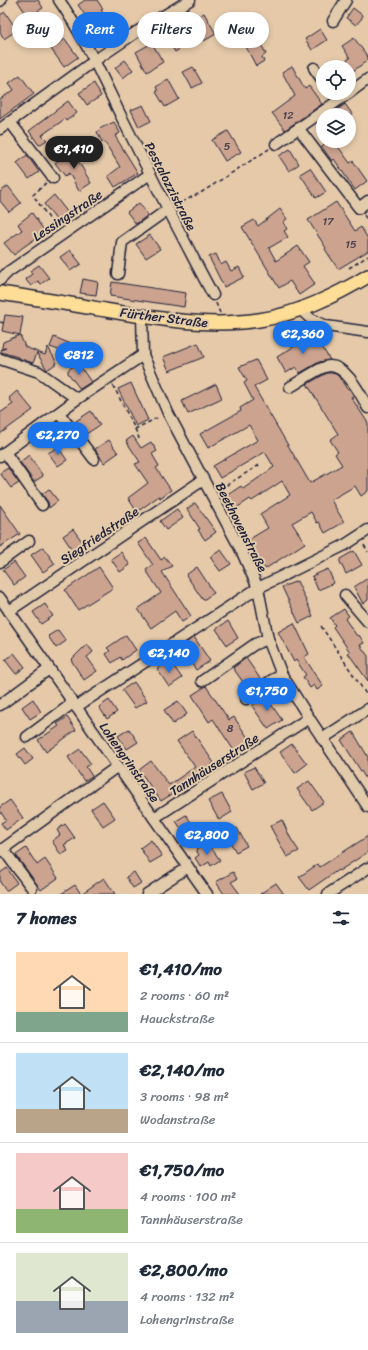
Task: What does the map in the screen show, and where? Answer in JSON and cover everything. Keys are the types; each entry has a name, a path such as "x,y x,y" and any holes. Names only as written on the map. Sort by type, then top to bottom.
{"main road":[{"name":"Fürther Straße","path":"0,293 192,323 224,324 260,320 301,310 368,276"}],"street":[{"name":"Pestalozzistraße","path":"59,0 68,12 94,61 168,210 213,295"},
{"path":"0,129 138,31 190,0"},
{"path":"333,21 346,0"},
{"path":"356,88 368,79"},
{"path":"276,144 299,129 332,100"},
{"path":"10,122 53,178"},
{"path":"299,129 359,208 368,201"},
{"name":"Lessingstraße","path":"0,280 8,272 150,174"},
{"path":"118,274 122,242 168,210"},
{"path":"301,310 311,319 326,326 368,332"},
{"name":"Beethovenstraße","path":"142,316 143,355 168,413 242,552 258,588 268,639 282,675 322,739 368,807"},
{"path":"42,505 2,454 77,399 143,355"},
{"path":"0,359 39,372 77,399"},
{"path":"290,387 326,366 336,368 347,374 368,408"},
{"path":"59,413 94,459"},
{"name":"Siegfriedstraße","path":"9,611 203,480"},
{"path":"27,737 258,588 345,545 368,530"},
{"path":"0,562 29,541"},
{"path":"345,595 368,622"},
{"name":"Lohengrinstraße","path":"0,598 207,894"},
{"path":"202,681 255,644 268,639"},
{"path":"0,705 49,669"},
{"path":"246,699 272,680 282,675"},
{"path":"322,739 368,709"},
{"name":"Tannhäuserstraße","path":"154,818 309,718"},
{"path":"32,888 2,850 118,766"},
{"path":"147,894 188,867"},
{"path":"328,894 368,868"}],"path":[{"path":"168,210 202,192 276,144"},
{"path":"53,178 37,190 33,195 61,235"},
{"path":"349,268 368,256"},
{"path":"213,295 224,324"},
{"path":"0,350 6,348"},
{"path":"109,378 139,438 135,440"},
{"path":"134,429 168,413"},
{"path":"211,495 261,464"},
{"path":"321,626 368,696"}],"building":[{"path":"17,0 38,0 43,8 36,12 25,12"},
{"path":"85,0 97,0 103,9 101,10 102,12 83,12 78,5"},
{"path":"353,8 362,15 362,18 356,25 346,18"},
{"path":"5,12 12,22 12,33 4,39 0,32 0,15"},
{"path":"206,16 214,30 214,35 206,40"},
{"path":"320,29 327,40 312,50 305,39"},
{"path":"354,38 368,57 368,60 356,69 356,60 347,60 350,58 342,46"},
{"path":"65,39 78,57 64,67 51,49 64,48"},
{"path":"143,48 155,48 163,62 147,72 136,52"},
{"path":"173,48 182,48 175,52"},
{"path":"247,48 263,48 266,54 262,57 264,61 256,66"},
{"path":"125,60 133,70 123,78 115,68"},
{"path":"292,66 305,89 309,86 316,96 316,100 319,100 322,104 285,130 272,113 295,96 282,72"},
{"path":"193,67 202,83 192,88 183,72"},
{"path":"20,75 34,94 0,119 0,99 14,90 9,83"},
{"path":"168,79 179,99 165,107 156,92 158,91 156,87"},
{"path":"94,83 101,96 87,105 79,93"},
{"path":"68,101 77,113 66,121 65,119 42,135 47,140 39,145 29,131"},
{"path":"345,104 348,108 340,108"},
{"path":"143,105 151,121 139,127 131,110"},
{"path":"114,122 120,133 115,136 138,173 115,187 108,176 120,167 104,141 102,142 97,132 101,128"},
{"path":"228,131 241,152 225,161 212,140"},
{"path":"323,148 339,148 350,163 353,161 367,181 355,190 334,159 332,161"},
{"path":"290,149 299,164 289,171 279,156"},
{"path":"70,151 80,164 91,183 79,191 69,173 65,176 55,163"},
{"path":"27,155 39,172 29,179 17,163"},
{"path":"310,168 326,192 316,198 300,174"},
{"path":"8,186 21,203 9,212 0,201 0,192"},
{"path":"54,195 72,218 61,226 44,204"},
{"path":"336,202 355,231 361,227 368,239 368,251 338,269 308,220"},
{"path":"139,203 148,215 136,224 127,212"},
{"path":"280,209 287,219 283,222 287,229 284,231 288,237 269,248 276,261 298,246 309,262 303,266 315,284 299,295 290,281 279,288 242,227 254,220 258,226"},
{"path":"32,213 45,232 14,255 4,243 22,230 18,224"},
{"path":"150,235 160,249 146,258 136,244"},
{"path":"70,250 81,264 70,271 60,257"},
{"path":"216,254 221,265 226,262 231,271 239,267 244,277 224,287 209,257"},
{"path":"39,265 49,278 41,284 38,281 31,286 25,279 32,274 30,271"},
{"path":"83,279 98,282 96,295 80,293"},
{"path":"112,282 186,293 184,307 110,296"},
{"path":"5,315 23,317 20,335 2,331"},
{"path":"314,334 330,360 319,362 300,373 296,367 286,373 277,357"},
{"path":"20,335 25,347 45,355 48,347 57,363 47,370 37,353 33,363 1,352 3,342"},
{"path":"54,337 71,344 67,353 50,347"},
{"path":"198,343 204,357 169,371 163,357"},
{"path":"256,360 267,380 254,387 310,483 342,465 335,454 338,452 330,440 338,434 307,384 327,373 336,374 347,389 349,388 351,391 354,396 351,397 368,423 368,491 361,496 355,486 331,500 344,522 325,533 311,512 292,523 305,543 265,569 248,540 268,528 260,514 290,495 282,481 252,501 250,499 235,509 226,496 241,486 243,489 274,467 265,452 220,478 213,466 258,440 249,425 208,448 200,434 241,411 240,408 253,400 244,383 247,381 239,367"},
{"path":"78,363 91,382 80,389 68,373 68,370"},
{"path":"131,383 148,420 136,426 118,389"},
{"path":"216,384 222,398 188,414 182,401"},
{"path":"17,391 33,410 0,434 0,413 13,404 9,398"},
{"path":"91,411 100,425 86,434 76,421"},
{"path":"133,436 141,448 151,442 157,451 152,454 159,466 156,468 171,490 160,498 159,496 137,512 128,498 148,483 135,464 140,462 126,441"},
{"path":"109,440 118,453 104,463 95,449"},
{"path":"58,447 67,460 58,466 48,453"},
{"path":"29,455 43,476 34,482 20,462"},
{"path":"8,468 19,483 11,488 0,473"},
{"path":"49,489 58,501 49,508 48,502 42,494"},
{"path":"195,503 216,532 205,540 187,509"},
{"path":"0,505 20,534 0,547"},
{"path":"177,509 183,518 166,530 160,521"},
{"path":"73,529 86,547 75,554 63,536"},
{"path":"146,538 161,560 165,557 172,566 162,572 191,616 182,622 175,611 151,628 138,609 161,593 146,570 153,565 138,543"},
{"path":"43,547 55,564 43,572 31,555"},
{"path":"221,550 231,564 220,571 210,557"},
{"path":"354,551 362,565 346,574 340,559"},
{"path":"121,552 130,565 120,572 111,559"},
{"path":"14,562 25,577 14,585 3,570"},
{"path":"99,567 113,588 78,610 65,590"},
{"path":"197,567 214,593 203,600 186,575"},
{"path":"328,569 334,583 318,590 312,576"},
{"path":"368,578 368,600 363,604 354,587"},
{"path":"297,581 313,616 299,623 282,587"},
{"path":"45,604 53,616 41,624 33,612"},
{"path":"344,609 349,616 345,619 364,643 360,645 368,656 368,681 348,653 350,652 333,627 335,625 330,618"},
{"path":"228,621 238,638 227,645 216,629"},
{"path":"294,623 309,654 304,657 323,686 317,690 314,685 310,688 303,677 306,675 296,660 294,662 278,632"},
{"path":"58,630 66,641 56,648 48,636"},
{"path":"126,635 136,650 122,660 120,657 112,663 106,654 110,651 107,648"},
{"path":"194,637 210,661 196,670 180,647"},
{"path":"87,644 93,652 87,657 97,671 84,680 71,660"},
{"path":"14,653 25,667 16,674 5,660"},
{"path":"246,658 261,680 248,689 233,668"},
{"path":"170,661 182,678 169,687 157,669"},
{"path":"134,682 147,701 135,708 122,690"},
{"path":"206,686 229,720 234,717 250,741 235,752 213,719 209,722 192,695"},
{"path":"264,694 282,720 268,729 252,706 257,702 256,700"},
{"path":"33,699 41,712 30,719 22,707"},
{"path":"109,700 117,712 107,719 99,707"},
{"path":"178,701 187,714 173,724 164,710"},
{"path":"67,717 76,730 46,752 38,740 59,726 57,724"},
{"path":"129,729 138,742 127,749 118,736"},
{"path":"192,731 214,763 161,801 139,770 151,761 169,785 195,767 177,741"},
{"path":"353,732 368,757 368,782 341,740"},
{"path":"292,744 307,764 295,773 280,752"},
{"path":"25,748 33,759 25,765 17,754"},
{"path":"80,749 91,764 86,767 92,776 84,781 68,757"},
{"path":"254,767 264,783 253,789 244,772"},
{"path":"309,781 324,802 312,810 297,789"},
{"path":"222,794 232,812 219,820 208,801"},
{"path":"10,800 23,818 6,830 1,823 6,820 0,811 0,807"},
{"path":"103,801 115,818 103,826 91,809"},
{"path":"186,815 195,828 185,835 176,821"},
{"path":"282,820 291,839 299,851 287,857 270,826"},
{"path":"65,824 75,838 64,845 68,851 61,855 52,841 60,835 57,830"},
{"path":"237,828 247,846 236,852 225,834"},
{"path":"368,836 368,852 309,890 299,877 318,864 320,867"},
{"path":"151,840 162,856 150,863 140,848"},
{"path":"207,842 220,860 211,866 209,862 201,867 195,858 199,855 196,850"},
{"path":"26,848 37,865 45,859 58,878 41,890 16,855"},
{"path":"7,868 17,883 6,891 0,882 0,873"},
{"path":"134,872 141,883 133,888 126,877"},
{"path":"233,872 237,879 231,882 240,894 224,894 216,882"},
{"path":"104,878 115,894 81,894"},
{"path":"276,883 284,894 260,894"},
{"path":"75,885 81,894 61,894"}]}
